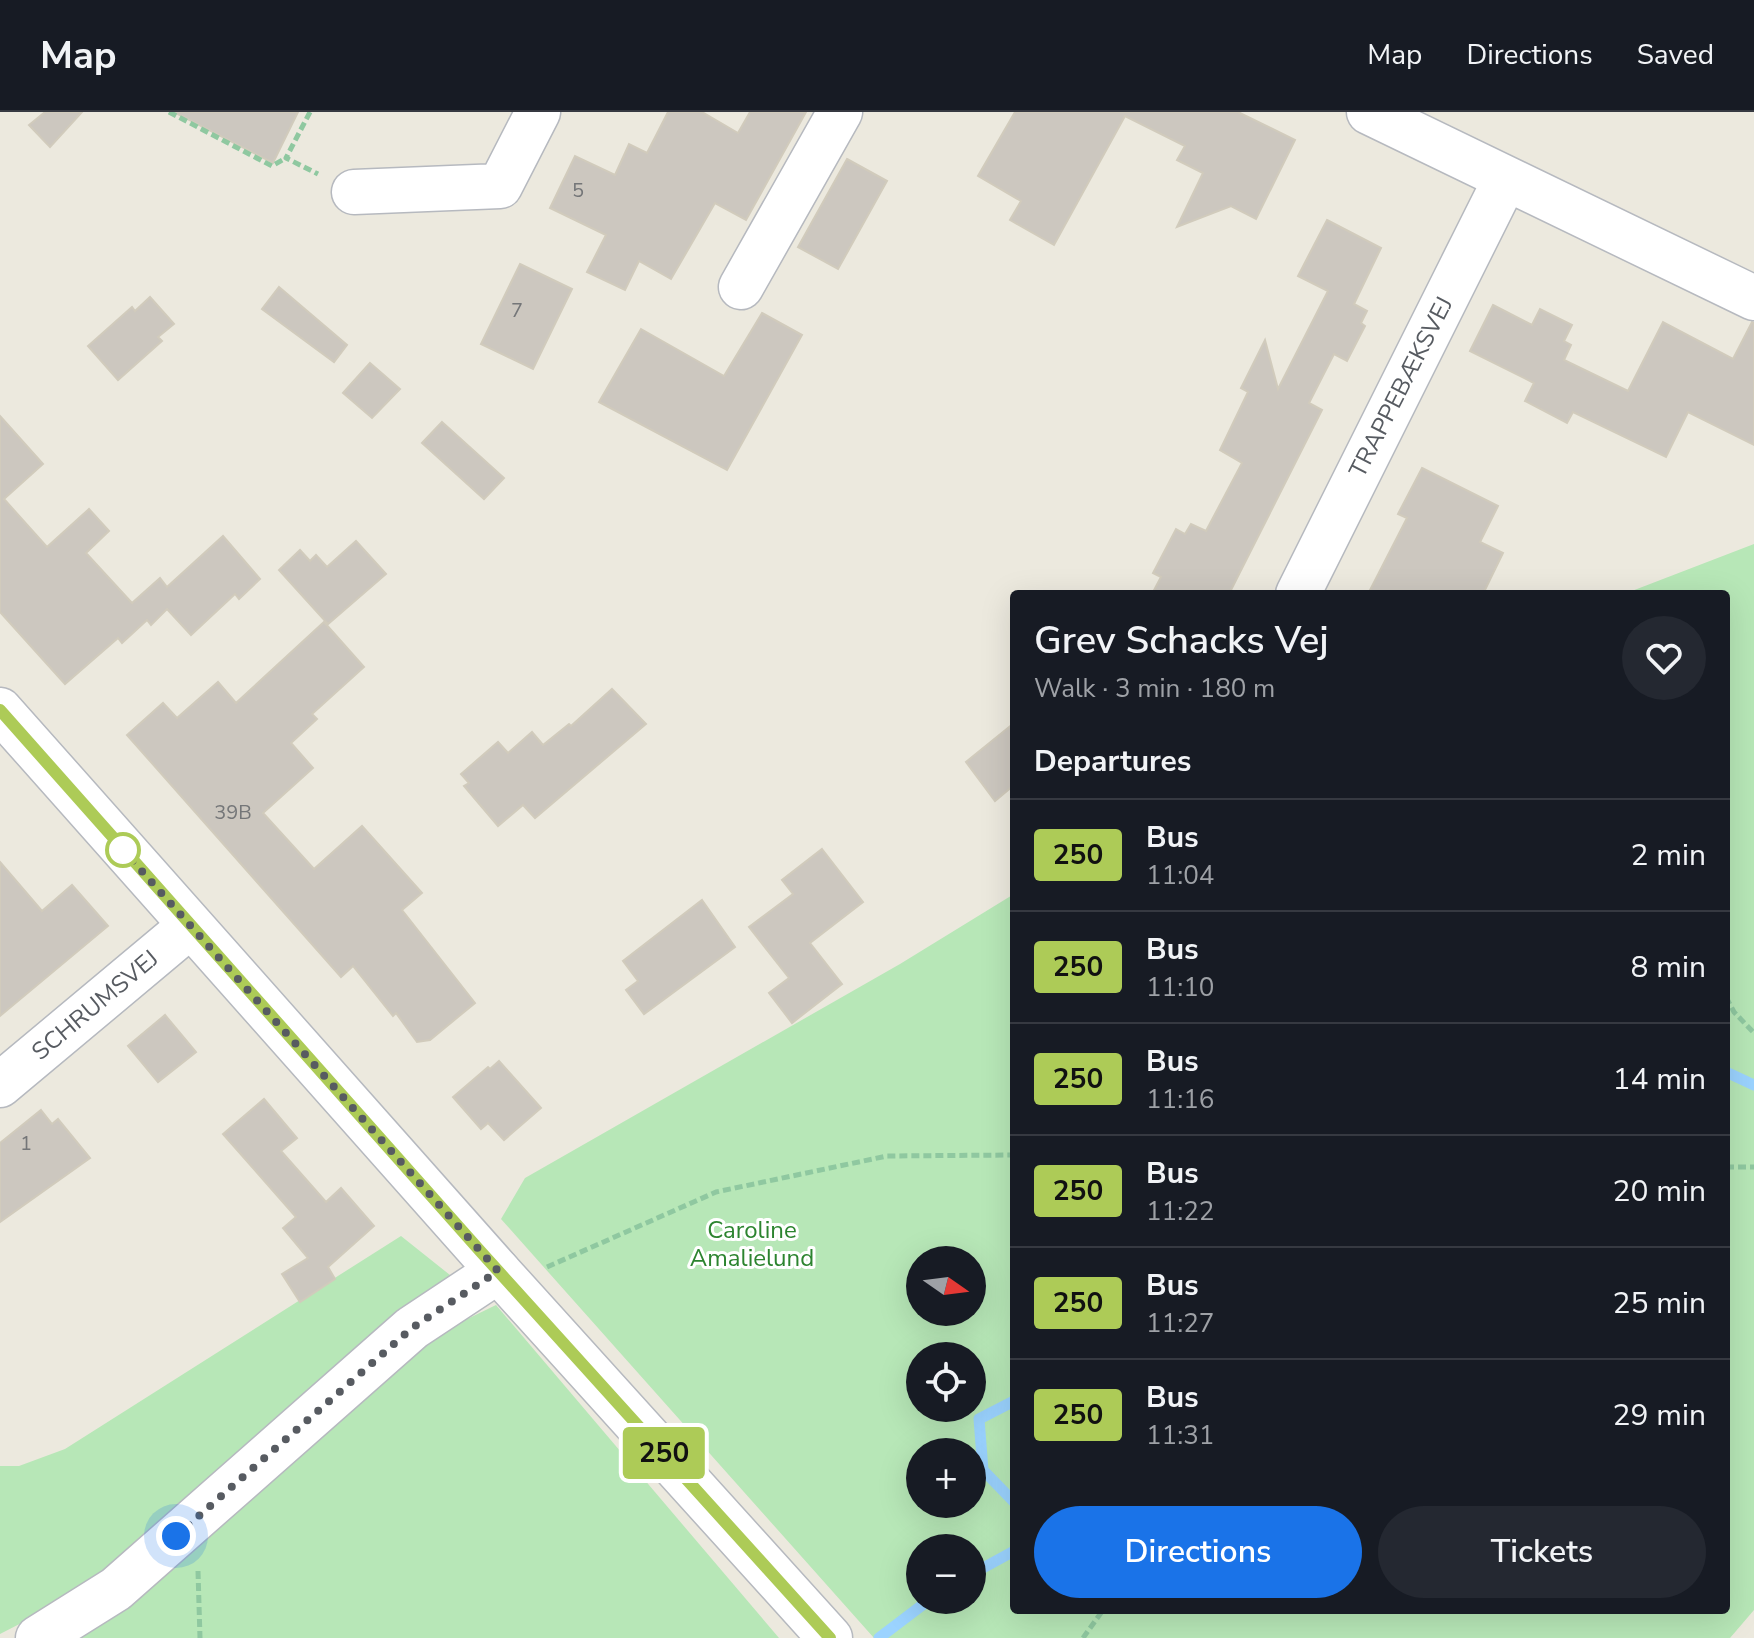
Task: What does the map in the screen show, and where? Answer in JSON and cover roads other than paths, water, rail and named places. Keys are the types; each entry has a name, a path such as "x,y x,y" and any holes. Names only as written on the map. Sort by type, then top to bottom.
{"street":[{"path":"354,192 500,186 538,112"},
{"path":"741,287 840,112"},
{"path":"1369,112 1754,298"},
{"name":"TRAPPEBÆKSVEJ","path":"1300,590 1505,180"},
{"path":"0,710 830,1638"},
{"name":"SCHRUMSVEJ","path":"0,1085 190,926"},
{"path":"38,1638 116,1589 412,1328 505,1277"}],"waterway":[{"path":"1730,1074 1754,1085"},
{"path":"1010,1403 979,1419 983,1470 1010,1498"},
{"path":"986,1566 1010,1553"},
{"path":"879,1638 911,1614"}],"park label":[{"name":"Caroline Amalielund","path":"752,1244"}]}
